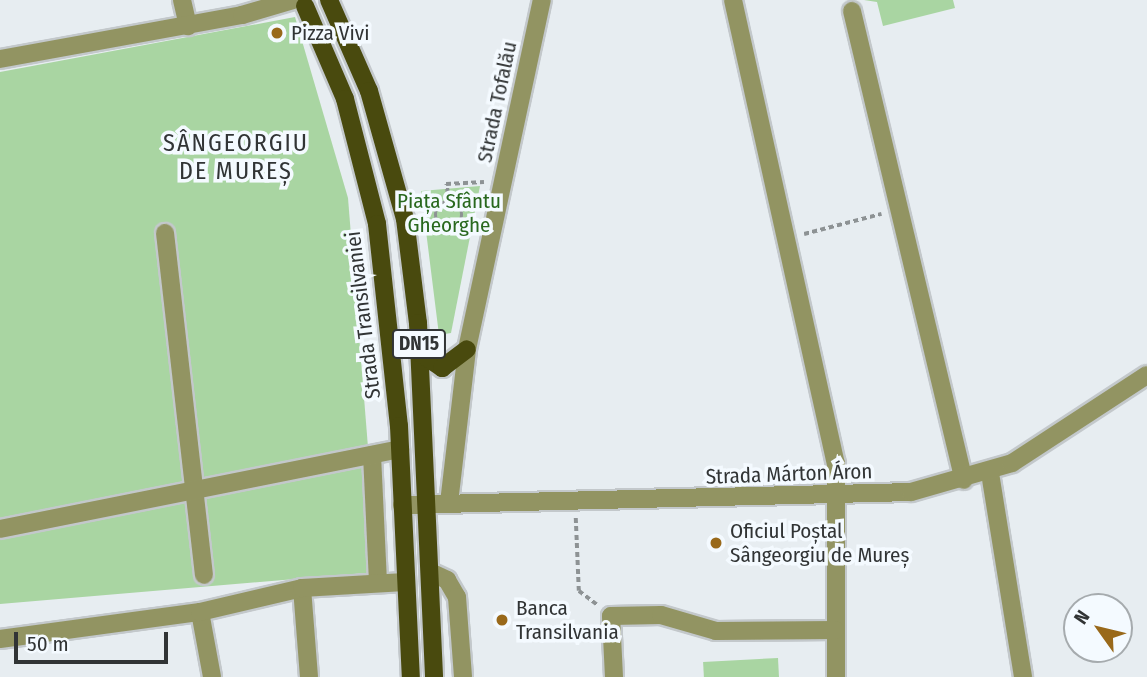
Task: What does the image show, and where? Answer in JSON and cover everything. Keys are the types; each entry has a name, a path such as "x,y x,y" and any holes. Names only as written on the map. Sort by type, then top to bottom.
{"main road":[{"path":"299,2 327,0"},
{"name":"DN15","path":"327,0 369,91 398,186 420,353 434,677"},
{"name":"Strada Transilvaniei","path":"299,2 345,99 377,224 400,449 402,505"},
{"path":"420,353 442,368 467,348"},
{"name":"DN15","path":"402,505 411,677"}],"street":[{"path":"182,0 188,26"},
{"name":"Strada Tofalău","path":"449,503 467,348 542,0"},
{"path":"733,0 836,463 836,677"},
{"path":"0,59 188,26 299,2"},
{"path":"852,11 964,481"},
{"path":"165,233 197,489 204,575"},
{"name":"Strada Márton Áron","path":"402,505 834,497 964,481 990,473 1147,375"},
{"path":"0,529 400,449"},
{"path":"372,455 378,583"},
{"path":"990,473 1023,677"},
{"path":"430,572 447,580 457,597 463,677"},
{"path":"0,639 201,612 302,588 405,582"},
{"path":"302,588 309,677"},
{"path":"201,612 212,677"},
{"path":"614,677 611,616 661,615 716,631 835,630"}],"path":[{"path":"449,202 435,215 451,228 461,210 449,202 446,184 504,181"},
{"path":"785,239 900,209"},
{"path":"576,502 579,592 611,616"}],"green space":[{"path":"864,0 953,0 955,8 883,26 877,2"},
{"path":"295,17 348,198 378,572 0,604 0,72"},
{"name":"Piața Sfântu Gheorghe","path":"480,186 451,333 439,335 421,191"},
{"path":"778,658 779,677 704,677 703,662"}],"place":[{"name":"Pizza Vivi","path":"277,33"},
{"name":"Oficiul Poștal Sângeorgiu de Mureș","path":"716,543"},
{"name":"Banca Transilvania","path":"502,620"}],"district":[{"name":"SÂNGEORGIU DE MUREȘ","path":"236,158"}]}
